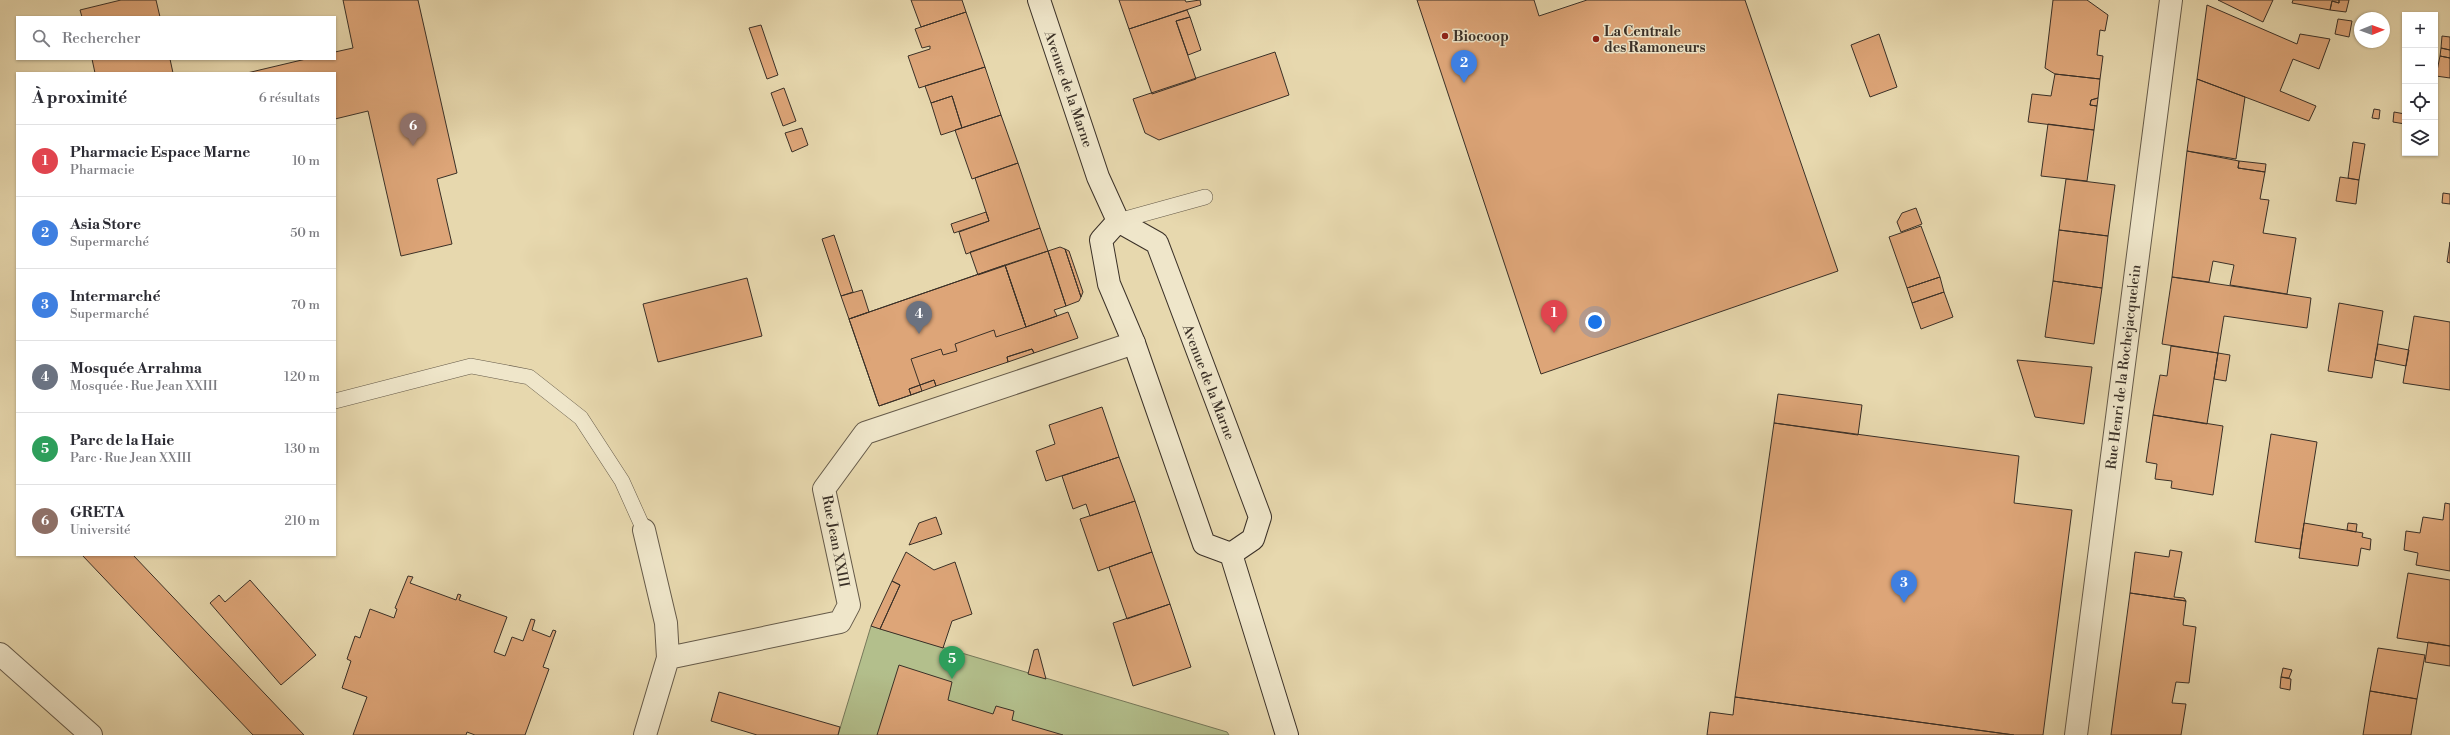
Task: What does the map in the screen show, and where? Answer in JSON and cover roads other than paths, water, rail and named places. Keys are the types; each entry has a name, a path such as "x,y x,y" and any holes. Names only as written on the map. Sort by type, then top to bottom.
{"street":[{"name":"Avenue de la Marne","path":"1039,0 1098,177 1118,221 1157,243 1260,517 1253,539 1231,554"},
{"name":"Rue Henri de la Rochejacquelein","path":"2076,735 2171,0"},
{"path":"1118,221 1101,240 1109,284 1134,343 1204,544 1231,554 1287,735"},
{"name":"Rue Jean XXIII","path":"668,658 840,622 849,605 824,490 865,433 1134,343"},
{"path":"644,530 666,623 668,658 645,735"},
{"path":"0,654 91,735"}],"lane":[{"path":"1118,221 1205,197"},
{"path":"336,401 471,366 529,377 581,418 622,481 644,530"}],"place":[{"name":"Biocoop","path":"1445,36"},
{"name":"La Centrale des Ramoneurs","path":"1596,39"},
{"name":"Asia Store","path":"1464,83"},
{"name":"GRETA","path":"413,146"},
{"name":"Pharmacie Espace Marne","path":"1554,333"},
{"name":"Mosquée Arrahma","path":"919,334"},
{"name":"Intermarché","path":"1904,603"},
{"name":"Parc de la Haie","path":"952,679"}]}
